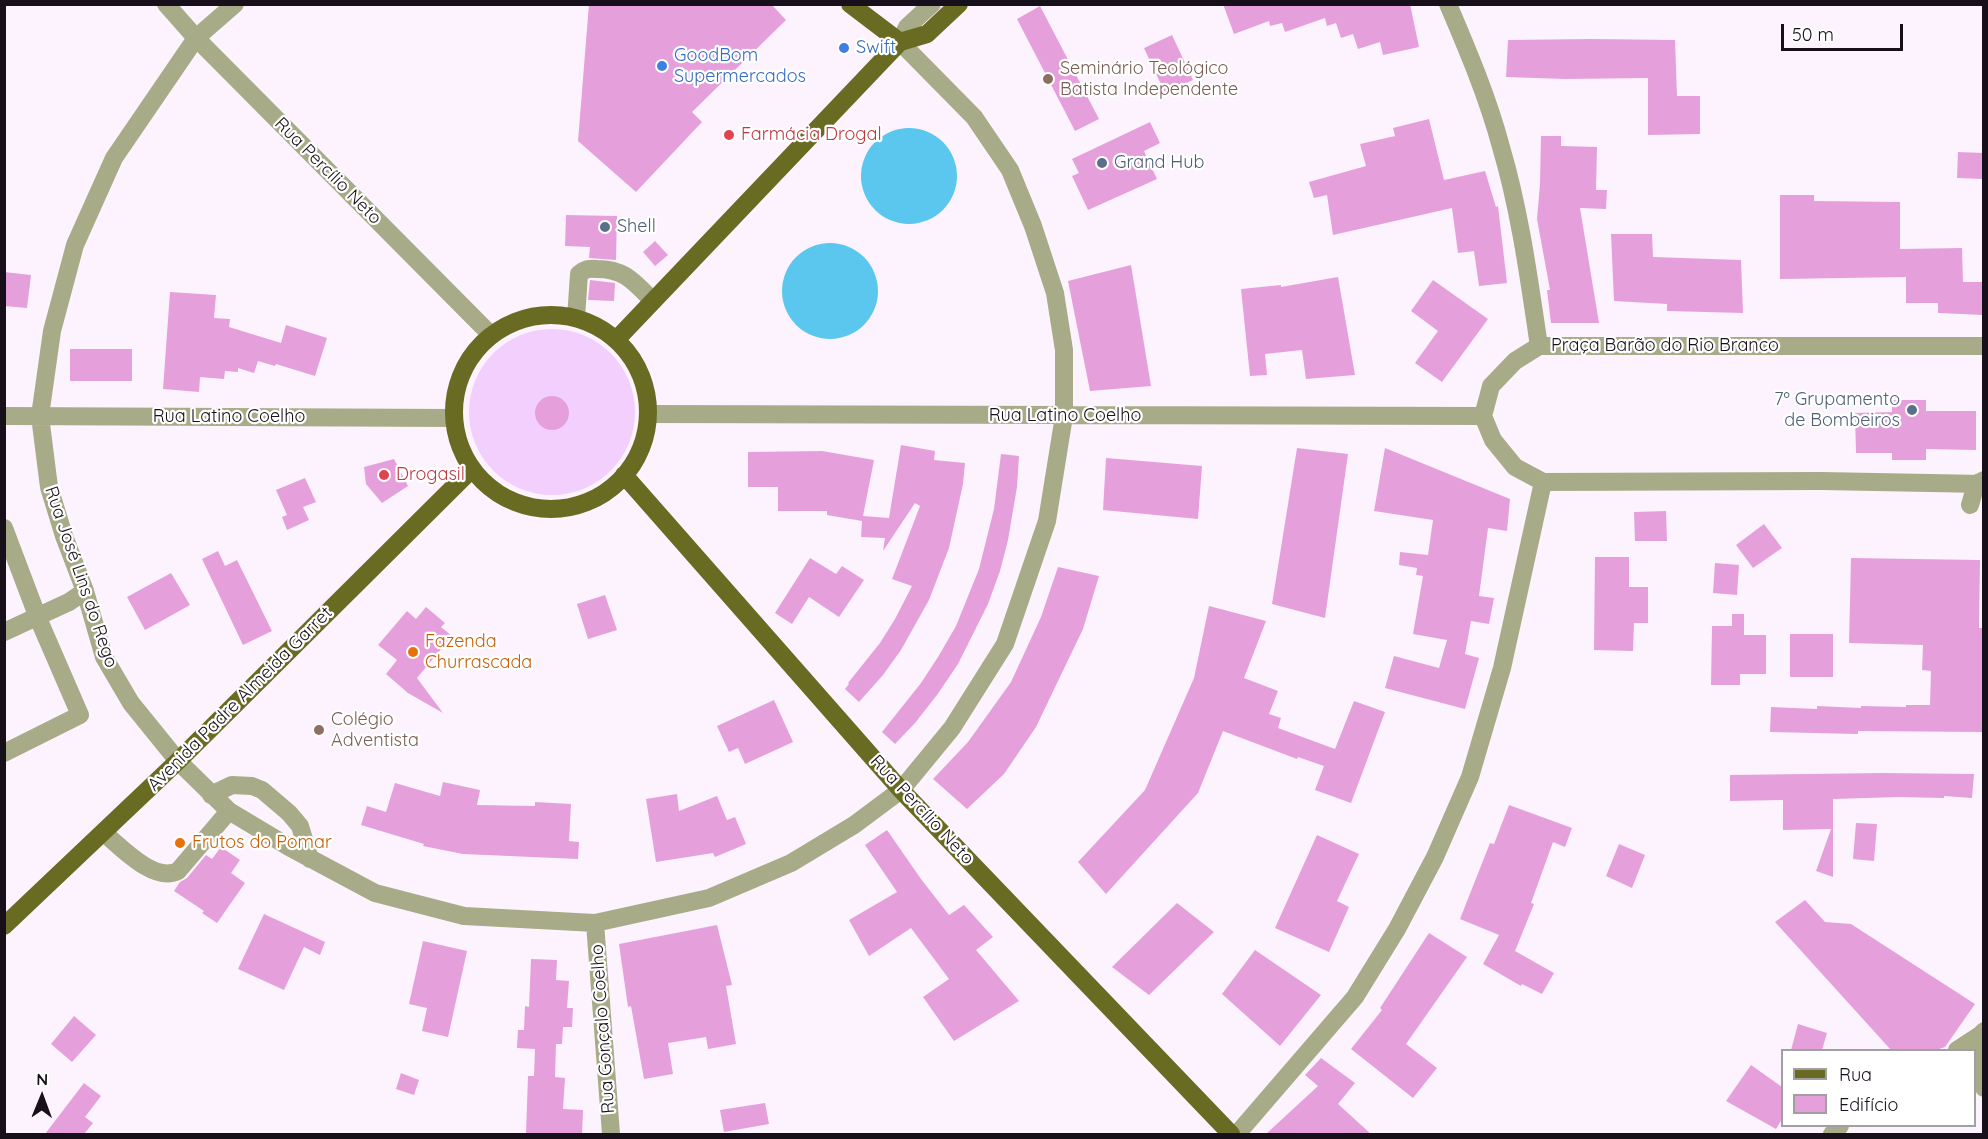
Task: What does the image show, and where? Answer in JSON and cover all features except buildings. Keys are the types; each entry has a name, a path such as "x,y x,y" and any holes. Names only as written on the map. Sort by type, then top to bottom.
{"main road":[{"name":"Rua José Lins do Rego","path":"850,4 900,42"},
{"path":"616,340 900,42 927,34 959,4"},
{"path":"554,315 576,318 597,327 616,340 630,355 640,373 646,393 648,414 646,431 634,462 624,476 605,492 583,503 559,508 534,507 511,500 489,487 472,469 456,436 454,399 458,381 477,348 491,335 510,324 532,317 554,315"},
{"name":"Avenida Padre Almeida Garret","path":"4,926 178,761 472,469"},
{"name":"Rua Percílio Neto","path":"624,476 901,790 1231,1134"}],"street":[{"name":"Rua Percílio Neto","path":"166,4 196,38 491,335"},
{"name":"Rua José Lins do Rego","path":"235,4 196,38 114,158 75,246 52,331 40,416 49,487 64,536 85,591 104,657 130,703 178,761 229,811 310,859 375,893 464,916 595,923 710,898 791,863 854,825 901,790 952,728 1005,644 1047,521 1064,416 1064,350 1055,293 1033,226 1010,170 974,117 900,42"},
{"path":"900,42 907,27 932,4"},
{"path":"1448,4 1476,71 1501,147 1520,228 1539,346"},
{"path":"576,318 579,274 590,268 615,270 624,274 653,301"},
{"name":"Praça Barão do Rio Branco","path":"1483,416 1491,386 1515,361 1539,346 1982,348"},
{"name":"Rua Latino Coelho","path":"648,414 1483,416"},
{"name":"Rua Latino Coelho","path":"4,416 454,418"},
{"path":"1483,416 1493,440 1515,467 1543,482 1821,486 1981,483 1970,505"},
{"path":"1237,1134 1355,997 1396,929 1435,857 1470,777 1502,668 1543,482"},
{"path":"4,528 38,618 80,715 4,753"},
{"path":"4,632 38,618 85,591"},
{"path":"211,795 232,785 252,786 261,790 300,826 310,859"},
{"path":"104,833 147,868 172,874 178,871 229,811"},
{"name":"Rua Gonçalo Coelho","path":"595,923 610,1134"},
{"path":"1958,1049 1982,1033"},
{"path":"1976,1053 1982,1033"},
{"path":"1976,1070 1983,1090"}],"shaded area":[{"path":"552,329 584,336 598,343 610,354 621,366 628,380 635,412 628,444 621,458 610,470 598,481 584,488 552,495 520,488 506,481 494,470 483,458 476,444 469,412 476,380 483,366 494,354 506,343 520,336"}],"water":[{"path":"909,128 927,132 943,142 953,158 957,176 953,194 943,210 927,220 909,224 891,220 875,210 865,194 861,176 865,158 875,142 891,132"},
{"path":"830,243 848,246 864,257 875,273 878,291 875,309 864,325 848,336 830,339 812,336 796,325 785,309 782,291 785,273 796,257 812,246"}],"place":[{"name":"Swift","path":"844,48"},
{"name":"GoodBom Supermercados","path":"662,66"},
{"name":"Seminário Teológico Batista Independente","path":"1048,79"},
{"name":"Farmácia Drogal","path":"729,135"},
{"name":"Grand Hub","path":"1102,163"},
{"name":"Shell","path":"605,227"},
{"name":"7º Grupamento de Bombeiros","path":"1912,410"},
{"name":"Drogasil","path":"384,475"},
{"name":"Fazenda Churrascada","path":"413,652"},
{"name":"Colégio Adventista","path":"319,730"},
{"name":"Frutos do Pomar","path":"180,843"}]}
